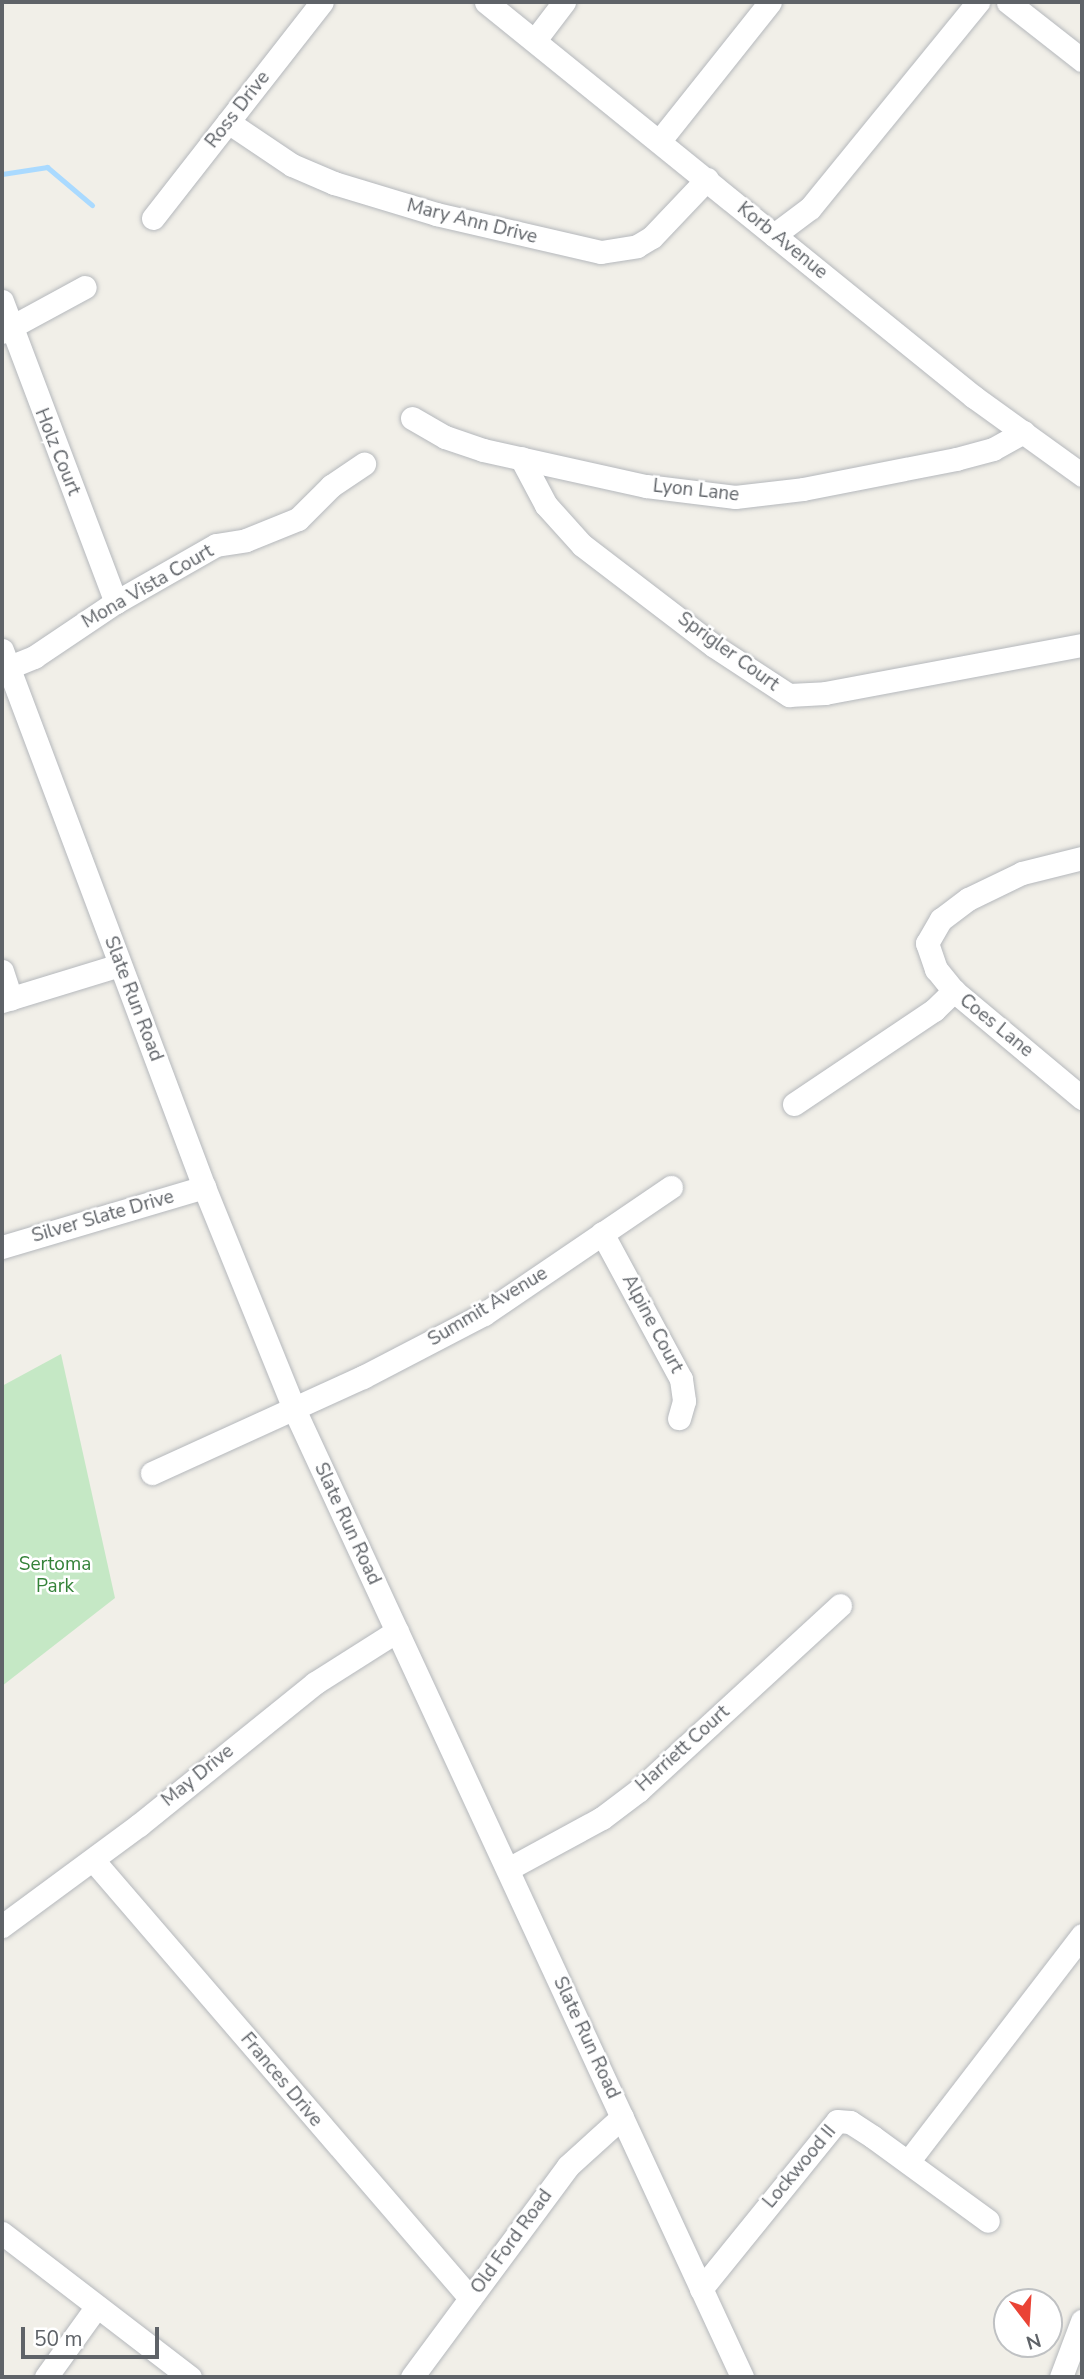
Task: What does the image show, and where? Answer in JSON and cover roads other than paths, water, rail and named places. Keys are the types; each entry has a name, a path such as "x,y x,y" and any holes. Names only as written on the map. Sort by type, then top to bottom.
{"street":[{"name":"Ross Drive","path":"153,218 322,2"},
{"name":"Korb Avenue","path":"486,2 661,139 774,235 1082,475"},
{"path":"535,40 564,2"},
{"path":"661,139 770,2"},
{"path":"774,235 810,208 978,2"},
{"path":"1009,2 1082,60"},
{"name":"Mary Ann Drive","path":"228,122 292,165 334,183 436,214 601,252 637,246 652,237 707,179"},
{"path":"5,330 85,287"},
{"name":"Holz Court","path":"2,301 5,330 116,602"},
{"name":"Lyon Lane","path":"412,418 468,446 521,458 646,486 757,496 956,459 1024,432"},
{"name":"Sprigler Court","path":"521,458 546,505 582,545 714,646 789,695 825,693 1082,645"},
{"name":"Mona Vista Court","path":"4,663 34,657 116,602 216,545 246,540 298,519 331,486 364,464"},
{"name":"Slate Run Road","path":"4,663 204,1187 294,1409 742,2377"},
{"name":"Coes Lane","path":"1082,858 1022,873 979,893 941,919 927,943 936,969 954,991 1082,1098"},
{"path":"2,971 6,1000 120,965"},
{"path":"794,1104 954,991"},
{"name":"Silver Slate Drive","path":"2,1247 204,1187"},
{"name":"Summit Avenue","path":"152,1473 294,1409 484,1314 671,1187"},
{"name":"Alpine Court","path":"602,1233 681,1379 684,1401 678,1418"},
{"name":"Harriett Court","path":"508,1869 602,1818 639,1790 840,1605"},
{"name":"May Drive","path":"2,1926 93,1860 315,1683 397,1631"},
{"name":"Frances Drive","path":"93,1860 471,2298"},
{"path":"908,2162 1082,1935"},
{"name":"Old Ford Road","path":"412,2377 568,2166 622,2117"},
{"name":"Lockwood II","path":"701,2289 837,2121 850,2122 988,2221"},
{"path":"2,2233 190,2377"},
{"path":"46,2377 97,2306"},
{"path":"1060,2377 1082,2321"}],"waterway":[{"path":"2,174 47,167 92,205"}],"park label":[{"name":"Sertoma Park","path":"55,1576"}]}
